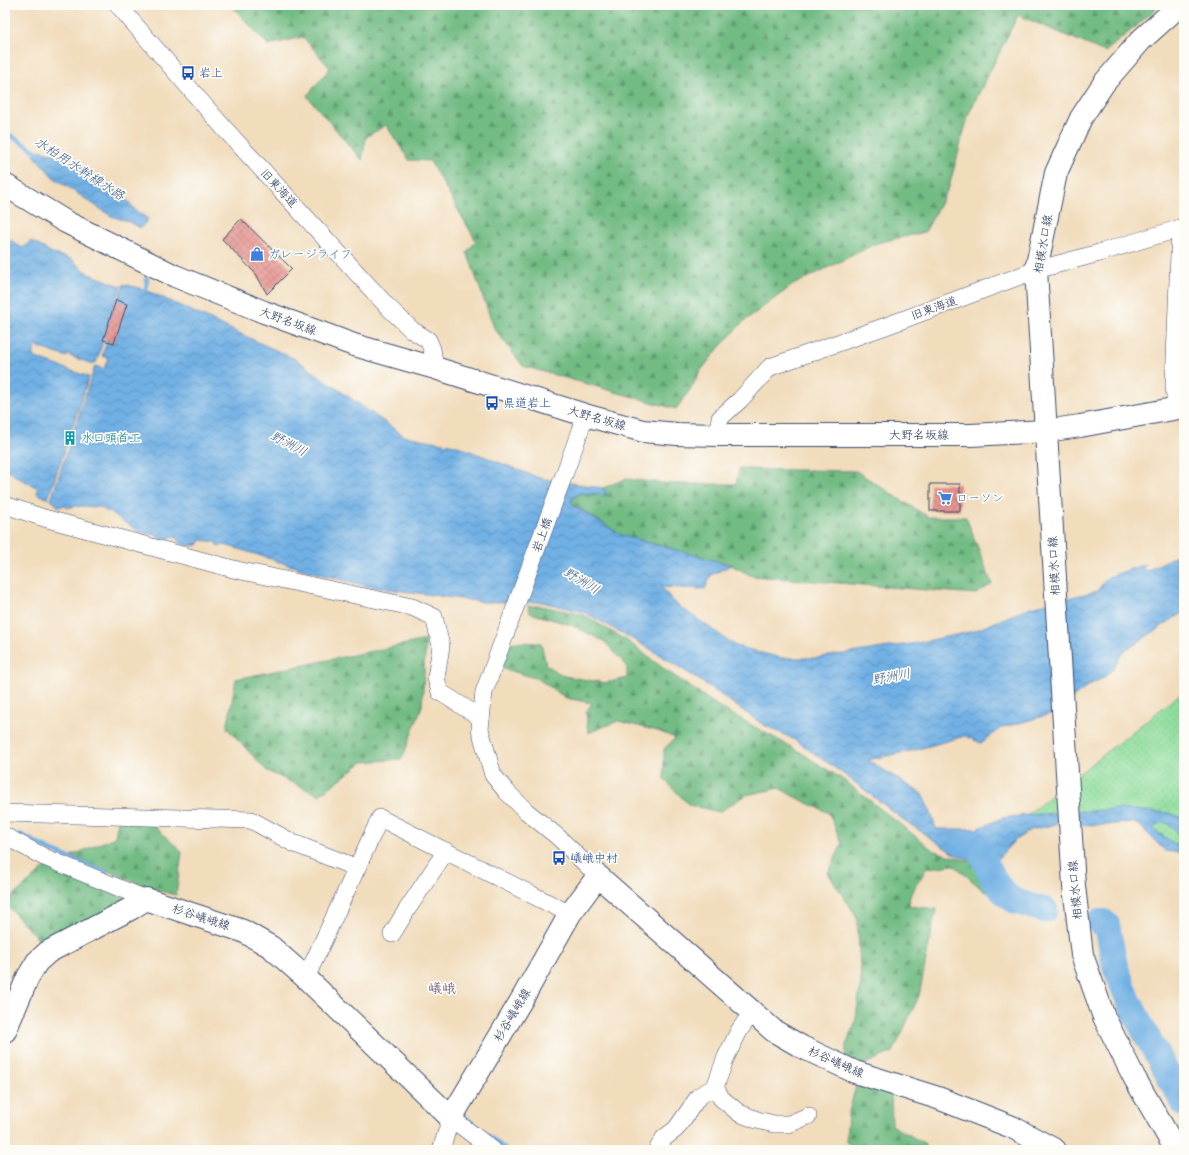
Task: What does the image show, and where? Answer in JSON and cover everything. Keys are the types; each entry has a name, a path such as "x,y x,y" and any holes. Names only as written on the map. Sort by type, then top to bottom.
{"main road":[{"name":"相模水口線","path":"1176,1150 1134,1077 1104,1017 1082,955 1074,886 1036,270 1056,173 1081,118 1104,83 1141,40 1180,5"},
{"name":"大野名坂線","path":"5,185 66,222 175,276 264,312 354,345 435,368 585,415 643,431 717,435 971,435 1046,431 1180,408"},
{"name":"杉谷嶬峨線","path":"146,899 243,931 270,947 306,978 451,1118 522,999 570,914 598,876 774,1031 802,1047 855,1072 938,1098 1012,1126 1055,1150"},
{"path":"5,1032 28,977 37,962 48,952 132,908 146,899"}],"street":[{"name":"旧東海道","path":"118,5 223,127 388,307 412,330 428,340 432,349 435,368"},
{"name":"旧東海道","path":"717,435 720,418 740,400 770,367 886,326 1036,270 1182,228"},
{"path":"1180,408 1174,385 1182,228"},
{"name":"岩上橋","path":"585,415 576,445 484,692 480,728 493,775 526,812 558,837 598,876"},
{"path":"5,505 44,518 237,570 412,608 434,616 441,646 436,678 440,692 482,718"},
{"path":"5,813 251,820 293,843 357,868"},
{"path":"306,978 380,818 570,914"},
{"path":"5,836 44,857 146,899"},
{"path":"392,934 446,851"},
{"path":"657,1150 664,1138 676,1129 699,1096 715,1087 726,1057 739,1031 752,1012"},
{"path":"715,1087 721,1098 739,1113 757,1120 774,1124 789,1124 808,1116"},
{"path":"440,1150 451,1118 494,1150"}],"green space":[{"path":"231,5 1161,5 1105,52 1018,15 969,113 949,187 925,232 877,243 793,285 743,322 718,349 699,373 692,387 676,409 523,366 494,328 467,252 476,241 430,161 409,160 386,125 366,137 362,160 307,96 330,68 303,37 268,45"},
{"path":"739,469 856,471 928,517 966,517 992,584 976,594 752,576 731,565 621,535 574,505 571,500 580,493 607,495 603,488 625,479 674,484 736,484"},
{"path":"528,606 541,606 584,615 626,640 667,671 721,708 800,752 845,781 934,851 1002,870 1007,886 985,892 954,865 927,868 910,895 909,906 936,909 919,996 893,1052 860,1066 846,1059 846,1045 855,1024 861,981 857,917 828,873 842,844 829,813 779,788 746,795 719,812 689,805 664,779 664,749 675,738 658,731 618,721 588,733 586,712 592,703 566,698 538,679 502,668 512,642 541,643 546,665 564,676 605,683 627,678 627,666 604,641 571,625 530,613"},
{"path":"426,640 422,706 402,759 363,762 319,795 267,771 227,728 236,679"},
{"path":"1184,691 1184,819 1169,813 1027,815"},
{"path":"118,821 152,824 182,852 176,895 152,889 71,856 115,837"},
{"path":"1162,821 1170,825 1177,833 1184,830 1184,838 1176,845 1152,829"},
{"path":"48,865 127,899 44,946 5,903"},
{"path":"857,1082 891,1089 892,1126 924,1143 926,1150 859,1150 846,1142 848,1116"}],"water":[{"path":"39,150 68,158 123,195 135,210 148,219 141,228 127,221 111,216 53,177 34,155"},
{"path":"5,236 22,248 31,241 54,254 71,259 89,274 121,286 96,363 94,362 93,364 67,355 67,357 35,346 33,357 89,377 48,499 37,493 38,488 17,477 5,468"},
{"name":"野洲川","path":"124,284 146,290 297,360 404,436 455,445 539,478 603,488 607,495 580,493 571,500 574,506 621,535 731,565 711,575 705,589 661,587 677,605 736,646 781,658 816,658 917,643 974,631 1031,607 1097,591 1108,577 1145,564 1143,569 1147,571 1184,551 1184,613 1174,618 1122,653 1112,670 1103,678 1091,684 1051,714 1001,728 981,743 965,736 915,750 868,760 922,794 931,813 936,829 977,829 1002,818 1027,815 1118,809 1169,813 1184,819 1184,830 1177,833 1170,825 1162,821 1153,829 1176,845 1184,838 1184,853 1165,851 1140,826 1132,822 1107,825 1058,824 1030,830 1013,842 991,866 954,854 901,818 848,777 795,740 762,724 704,683 650,649 584,612 542,602 483,602 367,586 308,571 224,545 218,547 216,542 201,540 198,545 190,546 180,543 179,539 172,536 163,542 156,535 140,532 99,507 75,506 67,508 65,505 59,507 51,500 95,366 104,369 108,358 102,356 107,341 114,343 118,330 111,328 123,316 127,304 118,301"}],"building":[{"name":"ガレージライフ","path":"241,219 292,269 267,294 256,274 222,239"},
{"path":"116,300 127,304 114,343 103,340"},
{"name":"ローソン","path":"930,484 960,484 960,511 930,511"}],"waterway":[{"name":"水柏用水幹線水路","path":"5,132 42,155"},
{"name":"水柏用水幹線水路","path":"146,290 147,278"},
{"path":"20,834 48,849 106,873"},
{"path":"963,843 979,847 989,871 998,886 1010,898 1045,910"},
{"path":"1099,922 1104,922 1107,925 1115,966 1128,999 1184,1104"},
{"path":"461,1114 506,1150"}],"place":[{"name":"岩上","path":"188,73"},
{"name":"ガレージライフ","path":"257,254"},
{"name":"県道岩上","path":"492,403"},
{"name":"水口頭首工","path":"70,438"},
{"name":"ローソン","path":"945,498"},
{"name":"嶬峨中村","path":"559,858"}],"district":[{"name":"嶬峨","path":"442,988"}]}
